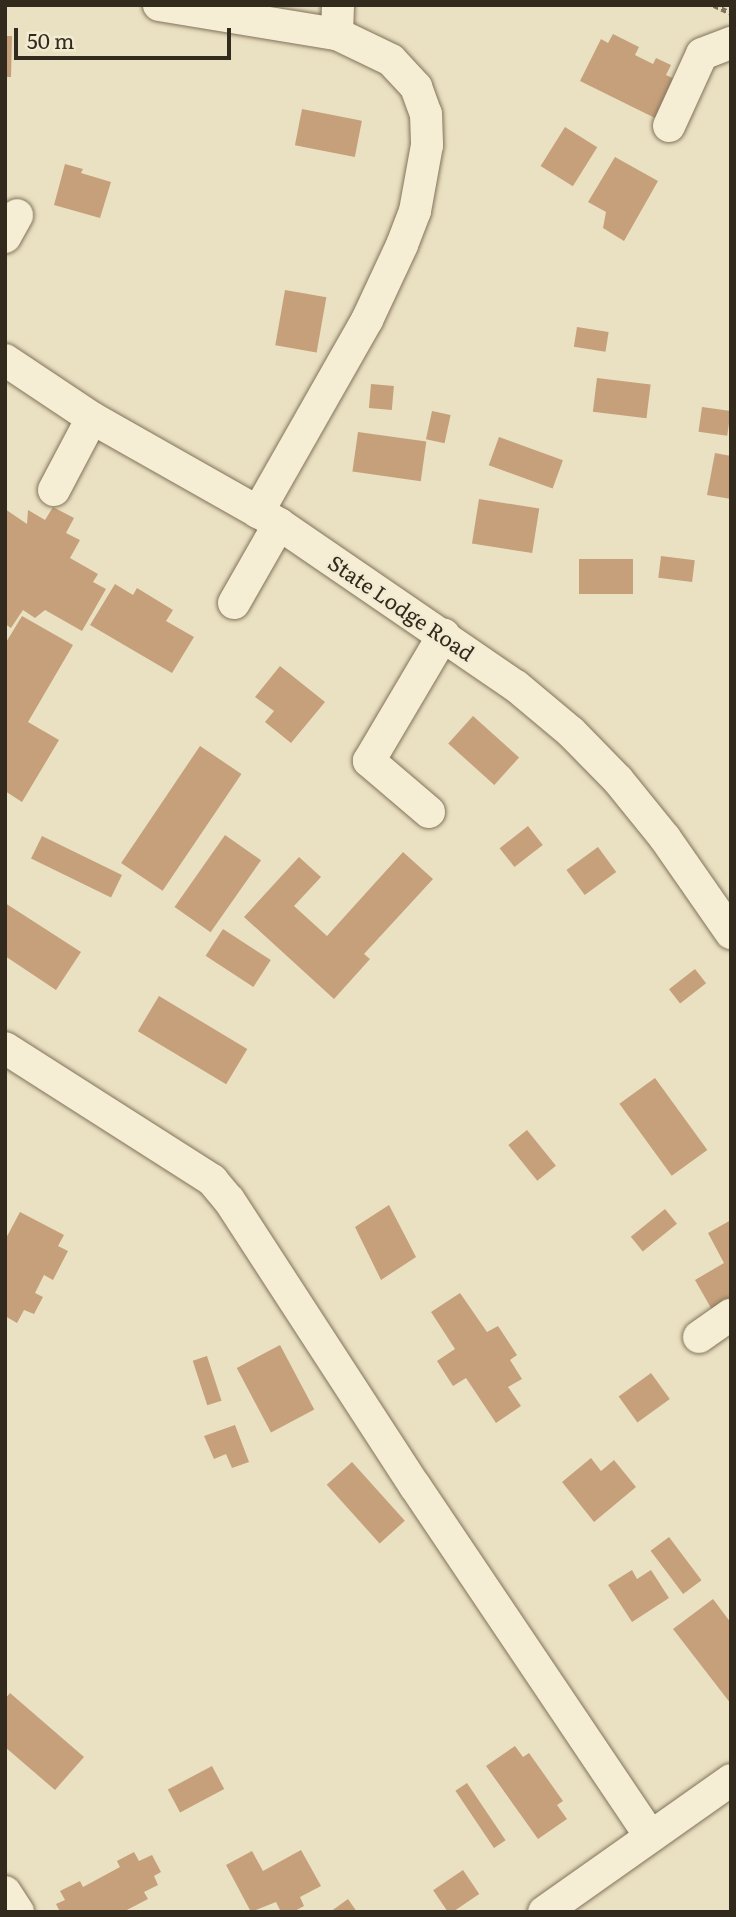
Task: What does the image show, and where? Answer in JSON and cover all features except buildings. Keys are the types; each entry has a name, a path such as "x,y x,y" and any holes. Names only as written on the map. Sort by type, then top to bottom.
{"street":[{"path":"159,5 337,20 391,60 416,87 426,114 427,145 415,211 402,245 269,518 234,603"},
{"path":"669,126 702,54 731,43"},
{"name":"State Lodge Road","path":"5,360 92,418 269,518 444,634 516,686 571,732 618,780 665,838 731,933"},
{"path":"54,490 92,418"},
{"path":"429,812 369,761 444,634"},
{"path":"5,1048 212,1180 229,1200 422,1498 650,1836"},
{"path":"699,1337 731,1315"},
{"path":"544,1912 731,1780"},
{"path":"5,1892 18,1912"}],"path":[{"path":"714,5 731,12"}]}
